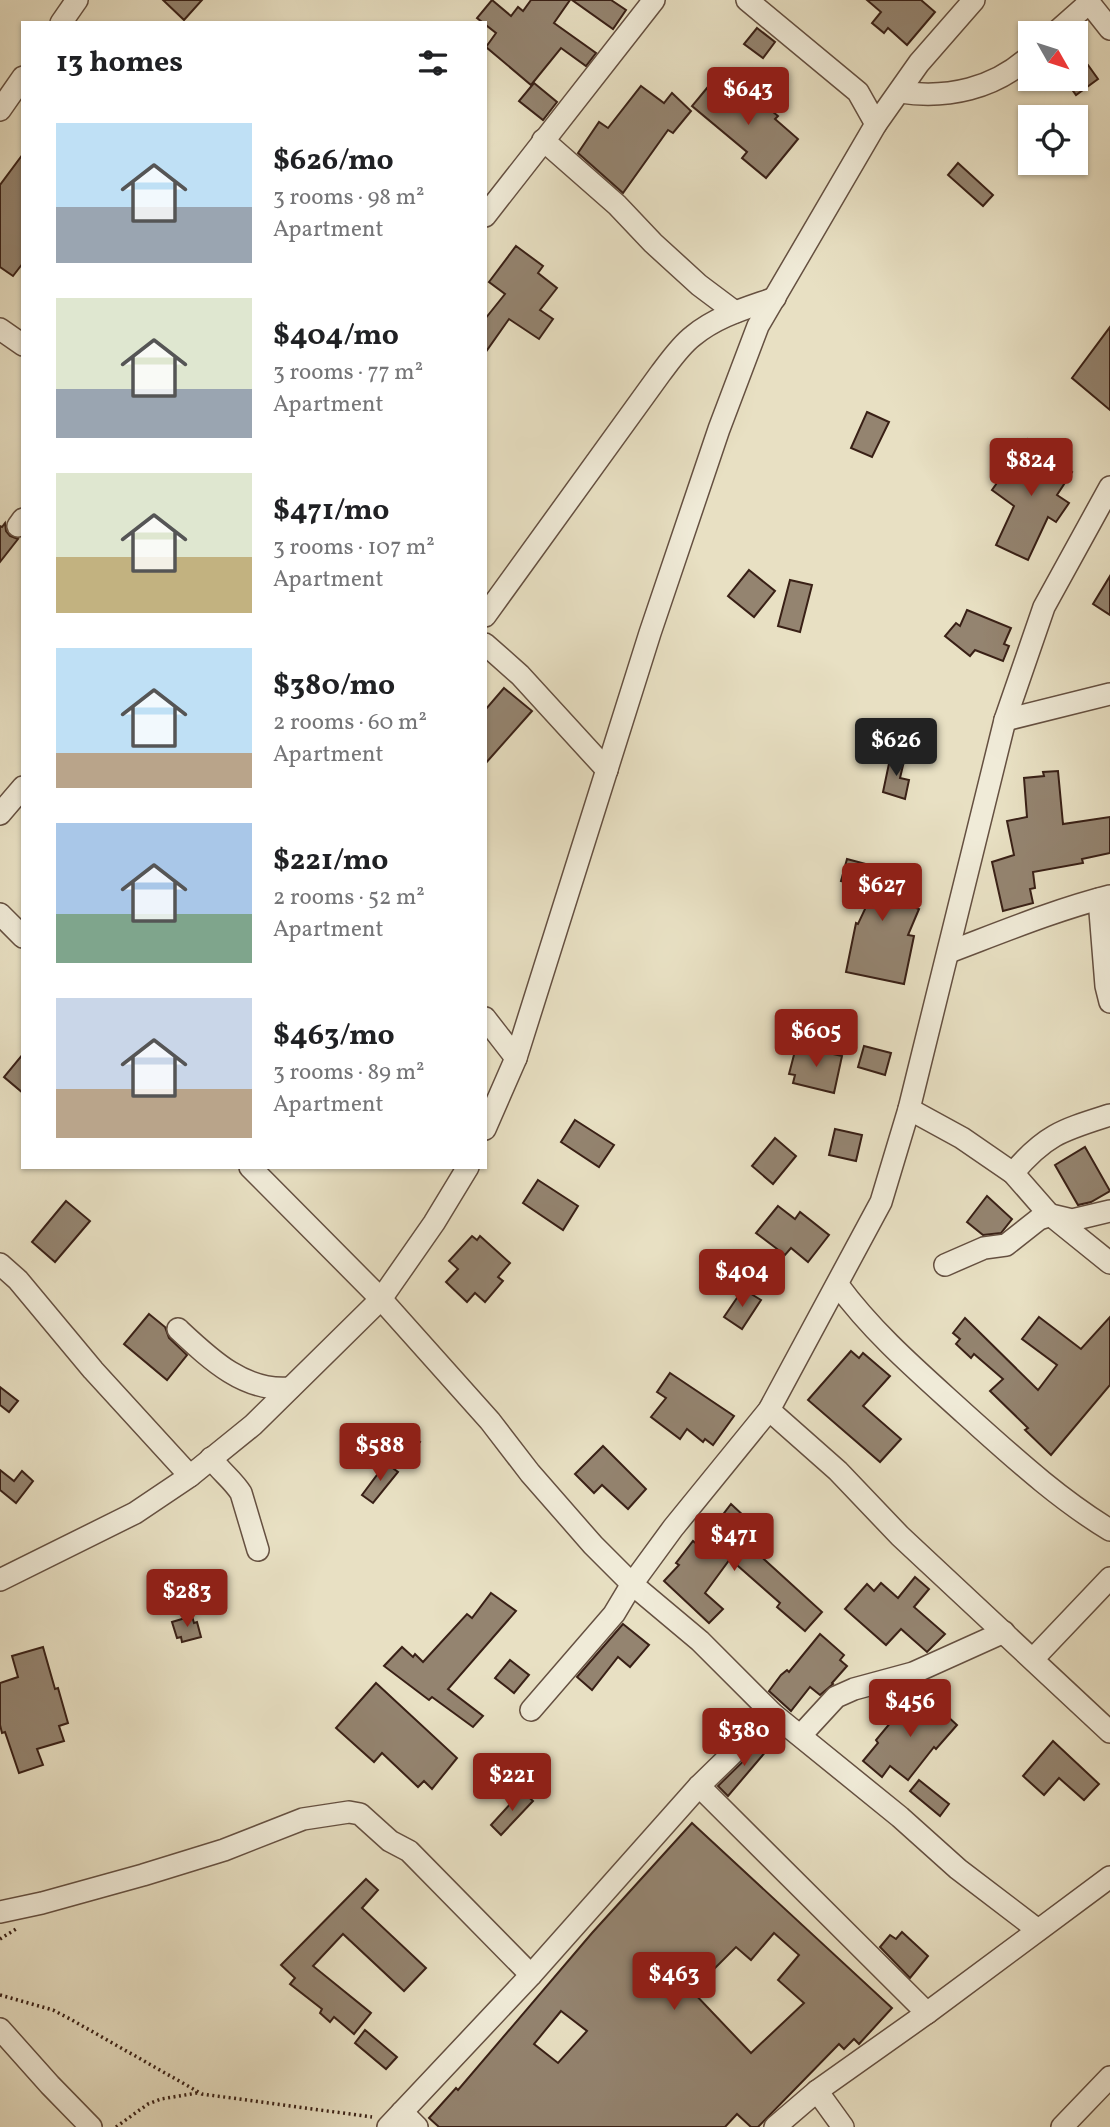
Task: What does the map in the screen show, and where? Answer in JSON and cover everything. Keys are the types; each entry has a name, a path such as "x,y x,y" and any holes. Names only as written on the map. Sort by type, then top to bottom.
{"street":[{"path":"62,21 77,0"},
{"path":"487,213 654,0"},
{"path":"747,0 858,92 876,124"},
{"path":"487,1124 516,1058 719,429 758,326 876,124 919,63 974,0"},
{"path":"1068,21 1088,2 1110,29"},
{"path":"900,92 924,96 965,92 1018,67"},
{"path":"0,110 21,80"},
{"path":"542,140 617,205 699,285 735,312"},
{"path":"487,614 660,374 693,336 723,317 775,298"},
{"path":"0,329 21,344"},
{"path":"531,1710 614,1614 632,1584 673,1528 769,1410 881,1202 909,1109 1005,720 1044,607 1110,487"},
{"path":"487,646 520,675 607,770"},
{"path":"1005,720 1110,694"},
{"path":"0,814 21,789"},
{"path":"949,952 1067,907 1104,897 1106,986 1110,1002"},
{"path":"0,914 21,935"},
{"path":"487,1021 516,1058"},
{"path":"909,1109 962,1138 1013,1173 1051,1215 1110,1263"},
{"path":"1013,1173 1031,1152 1056,1133 1110,1115"},
{"path":"252,1169 381,1299 490,1421 593,1545 632,1584 700,1642 773,1714 900,1816 958,1869 1038,1930"},
{"path":"0,1580 135,1513 190,1476 253,1425 381,1299 434,1223 467,1169"},
{"path":"945,1265 984,1248 1006,1245 1039,1219 1051,1215 1072,1220 1110,1211"},
{"path":"0,1264 18,1280 93,1370 190,1476"},
{"path":"838,1284 859,1313 918,1373 1027,1470 1110,1530"},
{"path":"178,1329 209,1356 252,1384 271,1389 290,1388"},
{"path":"769,1410 838,1471 900,1536 1110,1732"},
{"path":"211,1458 241,1493 258,1550"},
{"path":"1033,1659 1110,1578"},
{"path":"801,1735 836,1697 854,1689 913,1673 1004,1632"},
{"path":"400,2121 699,1786 773,1714"},
{"path":"699,1786 928,2013"},
{"path":"0,1912 144,1875 224,1850 303,1819 349,1812 360,1814 390,1842 409,1851 531,1975"},
{"path":"775,2127 817,2091 928,2013 1110,1877"},
{"path":"0,2029 91,2127"},
{"path":"1062,2127 1110,2077"},
{"path":"817,2091 843,2127"}],"path":[{"path":"0,1995 53,2010 199,2092"},
{"path":"116,2127 148,2104 199,2092 400,2121"}],"building":[{"path":"163,0 202,0 184,20"},
{"path":"492,0 511,16 518,7 523,11 531,0 570,0 554,23 596,53 586,66 561,48 531,85 487,48 496,33 487,26 487,21 477,18"},
{"path":"572,0 611,0 626,10 613,29"},
{"path":"867,0 921,0 935,12 907,45 888,28 884,33 872,23 881,12"},
{"path":"757,28 775,42 763,58 744,44"},
{"path":"1088,65 1098,79 1088,86"},
{"path":"712,82 736,102 746,90 778,116 775,119 798,139 766,178 742,158 747,152 692,106"},
{"path":"534,83 557,102 543,120 519,101"},
{"path":"641,86 664,103 672,93 691,111 673,133 668,130 623,193 578,153 599,122 608,128"},
{"path":"21,157 21,266 13,276 0,267 0,185"},
{"path":"958,163 993,195 983,206 948,175"},
{"path":"516,246 543,266 538,273 557,288 540,310 553,319 539,339 509,319 487,350 487,316 505,294 489,282"},
{"path":"1110,327 1110,410 1072,378"},
{"path":"867,412 889,422 872,457 851,448"},
{"path":"1028,439 1049,453 1047,456 1072,472 1057,495 1069,503 1056,522 1048,517 1028,560 996,545 1014,506 992,490"},
{"path":"5,523 10,536 18,539 0,562 0,526"},
{"path":"749,570 775,591 754,617 728,596"},
{"path":"1110,576 1110,615 1093,604"},
{"path":"790,580 812,585 800,632 778,626"},
{"path":"967,610 1011,628 1004,644 1009,646 1003,661 975,650 970,656 945,636 956,623 960,626"},
{"path":"504,688 532,711 487,762 487,708"},
{"path":"891,754 905,757 900,778 909,780 905,799 883,792"},
{"path":"1058,771 1063,824 1110,817 1110,853 1082,859 1083,863 1033,872 1035,888 1030,889 1033,903 1003,911 992,862 1014,855 1007,821 1027,817 1024,778"},
{"path":"847,859 920,881 910,906 919,909 908,935 914,936 904,984 846,972 856,923 858,924 874,890 841,881"},
{"path":"864,1046 891,1053 885,1075 858,1067"},
{"path":"802,1047 842,1056 834,1093 793,1083 795,1075 789,1074 795,1051 800,1052"},
{"path":"21,1056 21,1091 4,1077"},
{"path":"575,1120 614,1145 599,1167 561,1142"},
{"path":"835,1129 862,1135 856,1161 829,1155"},
{"path":"775,1138 796,1156 773,1184 752,1166"},
{"path":"1085,1147 1110,1191 1091,1202 1078,1205 1055,1165"},
{"path":"538,1180 578,1206 563,1230 523,1203"},
{"path":"987,1196 1012,1219 1001,1233 983,1235 967,1222"},
{"path":"66,1201 90,1221 55,1262 32,1242"},
{"path":"778,1206 795,1219 800,1212 829,1235 808,1262 791,1248 785,1255 756,1233"},
{"path":"472,1236 477,1240 480,1236 510,1263 498,1277 503,1281 485,1302 475,1293 467,1302 446,1282 458,1269 449,1261"},
{"path":"743,1289 761,1300 742,1329 724,1317"},
{"path":"149,1314 165,1327 169,1338 187,1355 167,1380 124,1344"},
{"path":"1039,1317 1081,1349 1110,1317 1110,1385 1051,1455 990,1391 1003,1379 974,1354 971,1358 956,1344 960,1339 953,1333 965,1318 1038,1390 1057,1365 1022,1339"},
{"path":"851,1351 859,1358 863,1353 890,1376 863,1406 901,1439 880,1462 808,1400"},
{"path":"670,1373 734,1416 713,1445 705,1439 703,1442 687,1429 680,1439 651,1417 666,1398 657,1392"},
{"path":"0,1387 18,1401 9,1412 0,1405"},
{"path":"407,1432 420,1442 401,1465 388,1456"},
{"path":"603,1446 646,1489 628,1509 602,1485 594,1493 575,1474"},
{"path":"386,1463 398,1472 373,1503 362,1495"},
{"path":"0,1470 14,1481 22,1471 33,1481 16,1503 0,1490"},
{"path":"731,1504 746,1518 733,1531 822,1612 805,1631 777,1607 780,1603 730,1559 705,1593 723,1609 709,1623 664,1581 679,1565 676,1563 693,1541 699,1546"},
{"path":"915,1577 929,1589 914,1607 945,1634 927,1652 901,1629 886,1645 845,1609 867,1584 874,1591 881,1583 898,1598"},
{"path":"491,1593 516,1611 448,1689 483,1716 473,1727 432,1697 429,1700 384,1666 402,1647 423,1662 467,1614 472,1618"},
{"path":"192,1616 194,1623 197,1622 201,1637 182,1642 181,1637 177,1638 172,1622"},
{"path":"623,1624 649,1645 630,1667 618,1657 592,1690 577,1677"},
{"path":"820,1634 844,1655 840,1660 847,1666 820,1695 810,1687 791,1711 769,1691 781,1675 787,1670 789,1672"},
{"path":"43,1647 68,1723 59,1726 64,1741 37,1749 43,1765 19,1773 0,1725 0,1683 18,1677 12,1656"},
{"path":"510,1660 529,1675 514,1693 495,1678"},
{"path":"376,1683 457,1758 432,1789 424,1781 418,1787 382,1753 374,1762 336,1728"},
{"path":"911,1698 926,1710 933,1703 957,1725 936,1749 934,1747 908,1780 890,1766 882,1777 863,1761 878,1743 876,1740"},
{"path":"767,1738 773,1743 728,1796 718,1786"},
{"path":"1053,1741 1099,1784 1084,1800 1059,1778 1044,1795 1023,1776"},
{"path":"919,1780 949,1804 940,1816 910,1791"},
{"path":"522,1791 533,1801 501,1835 491,1825"},
{"path":"692,1823 892,2008 859,2044 854,2039 844,2049 839,2044 758,2127 751,2127 737,2114 725,2127 439,2127 429,2118 456,2088 458,2090 592,1933","holes":["774,1933 799,1955 778,1980 804,2003 751,2053 692,1991 736,1947 751,1960","561,2011 587,2031 558,2063 534,2044"]},
{"path":"366,1879 378,1890 362,1908 426,1968 404,1991 343,1934 313,1966 371,2013 354,2034 334,2017 330,2022 320,2013 322,2009 290,1984 295,1978 281,1965"},
{"path":"902,1932 928,1956 910,1978 880,1947 890,1935 896,1939"},
{"path":"365,2030 397,2057 386,2069 355,2043"}]}
